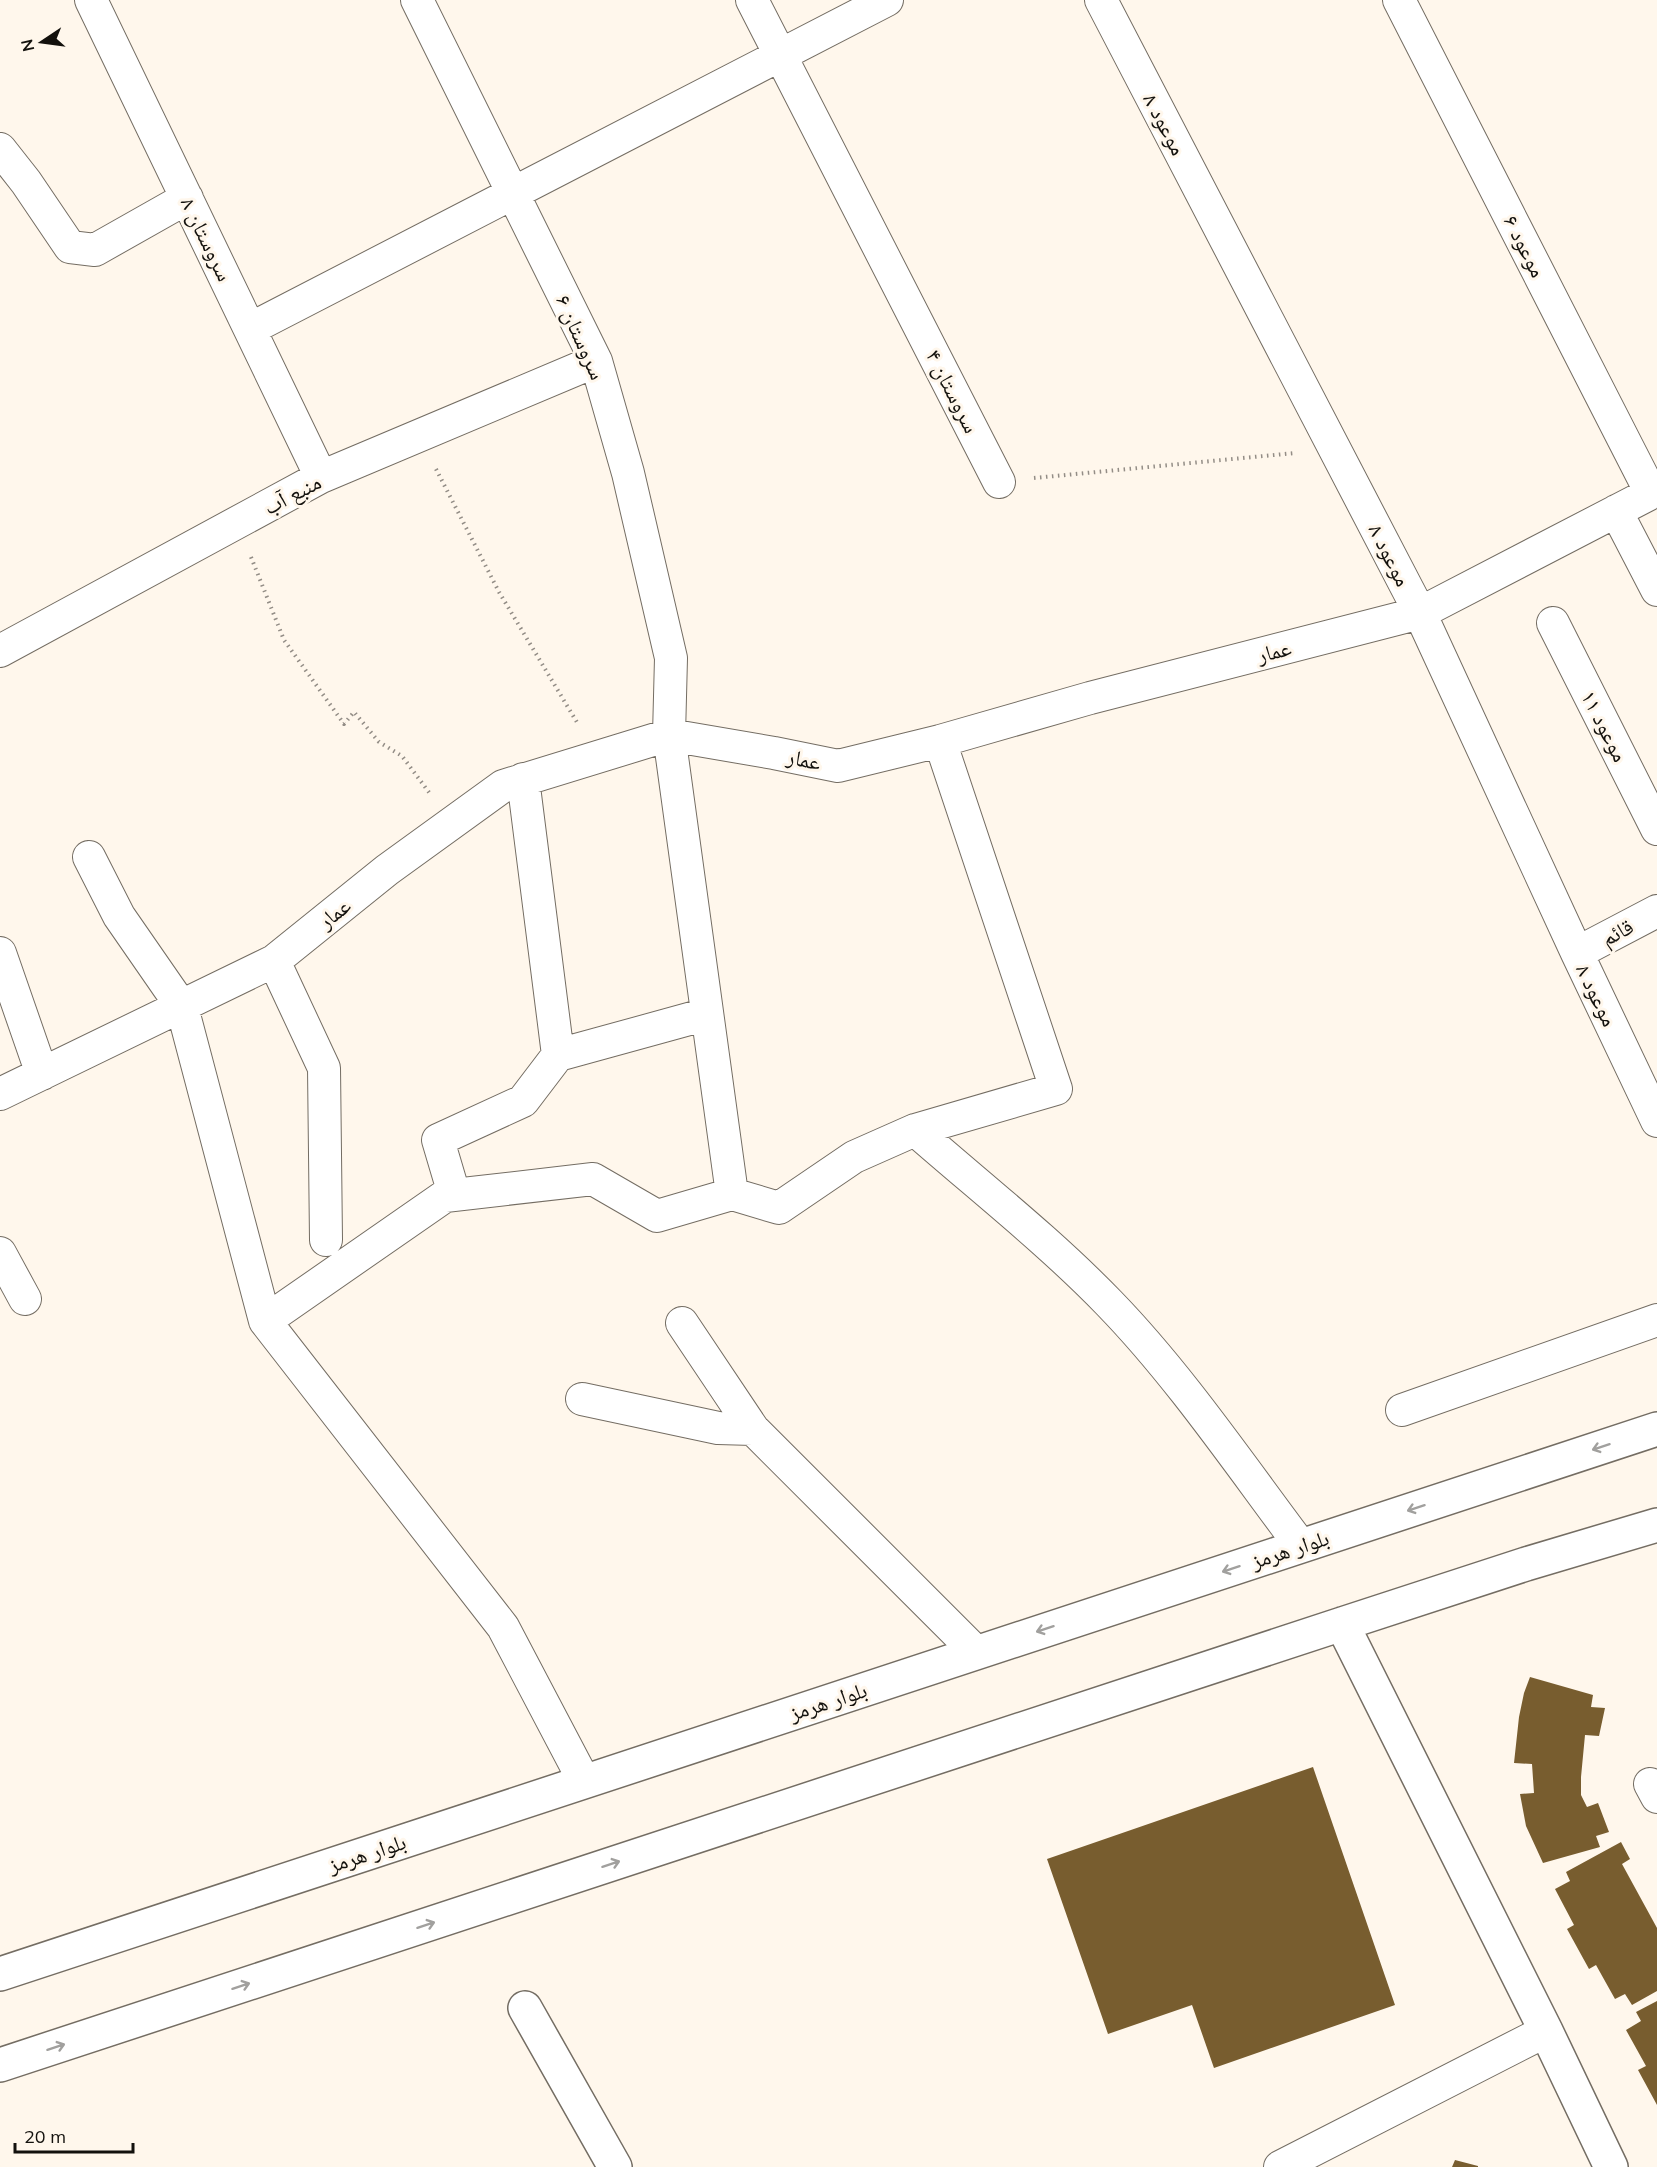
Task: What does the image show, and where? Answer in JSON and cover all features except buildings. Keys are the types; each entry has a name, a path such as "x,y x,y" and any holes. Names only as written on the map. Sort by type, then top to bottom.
{"main road":[{"name":"بلوار هرمز","path":"0,1974 1657,1429"},
{"path":"0,2065 1526,1564 1657,1525"},
{"path":"1342,1624 1546,2031 1611,2167"},
{"path":"525,2008 615,2167"}],"street":[{"name":"سروستان ۸","path":"92,0 321,477"},
{"name":"سروستان ۶","path":"417,0 596,361 628,473 671,658 669,735 732,1194"},
{"name":"سروستان ۴","path":"752,0 999,482"},
{"path":"250,328 886,0"},
{"name":"موعود ۸","path":"1101,0 1420,613 1657,1121"},
{"name":"موعود ۶","path":"1399,0 1654,491"},
{"path":"0,149 26,182 70,248 94,250 187,198"},
{"name":"منبع آب","path":"0,651 321,477 596,361"},
{"name":"عمار","path":"0,1094 274,962 387,870 503,786 669,735 838,766 940,741 1089,698 1420,613 1654,491"},
{"path":"1616,511 1657,590"},
{"name":"موعود ۱۱","path":"1553,623 1657,829"},
{"path":"265,1321 444,1196 593,1179 657,1216 732,1194 779,1208 854,1157 915,1130 1056,1089 940,741"},
{"path":"523,779 558,1055"},
{"path":"89,857 119,916 182,1007 265,1321 503,1628 584,1781"},
{"name":"قائم","path":"1577,953 1657,911"},
{"path":"0,953 42,1074"},
{"path":"274,962 324,1068 326,1240"},
{"path":"454,1194 438,1140 523,1101 558,1055 706,1014"},
{"path":"915,1130 1035,1234 1109,1303 1168,1370 1301,1546"},
{"path":"0,1253 25,1299"},
{"path":"1402,1410 1657,1320"},
{"path":"682,1323 753,1429 976,1652"},
{"path":"582,1399 718,1428 753,1429"},
{"path":"1280,2167 1546,2031"}],"path":[{"path":"419,436 499,592 598,757"},
{"path":"999,482 1335,449"},
{"path":"237,523 284,639 344,724 354,712 380,742 402,756 452,823"}]}
